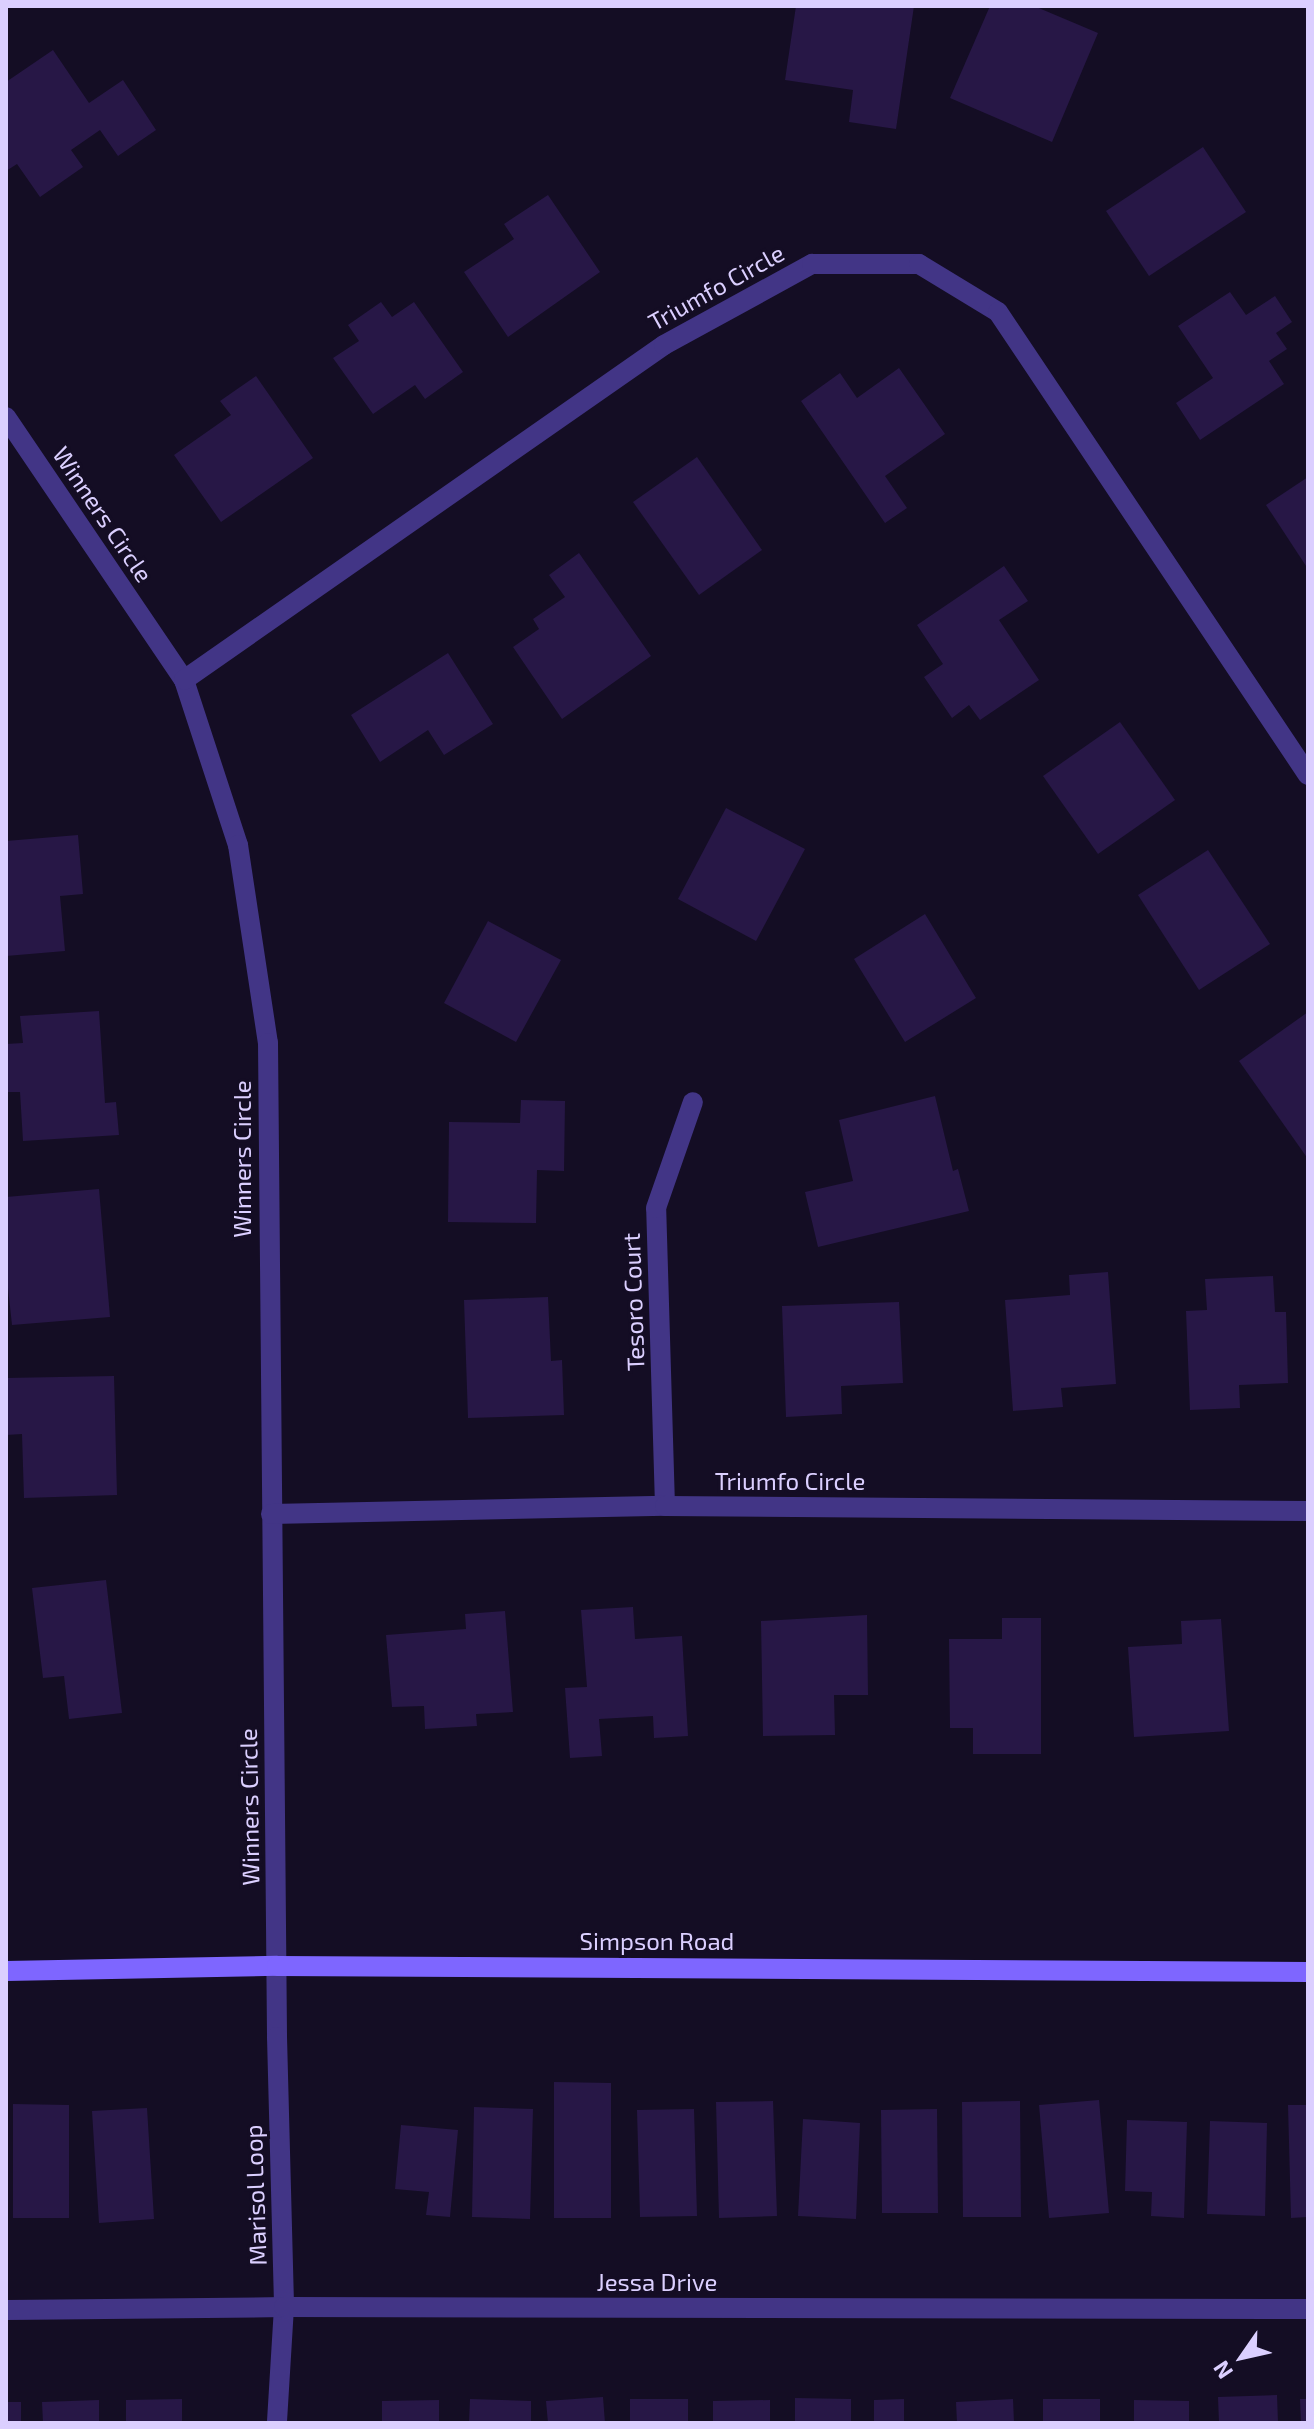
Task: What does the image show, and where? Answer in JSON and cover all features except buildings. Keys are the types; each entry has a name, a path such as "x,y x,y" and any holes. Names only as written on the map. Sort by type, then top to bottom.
{"main road":[{"name":"Simpson Road","path":"6,1971 277,1966 1308,1972"}],"street":[{"name":"Triumfo Circle","path":"184,680 664,345 812,264 919,264 998,312 1308,775"},
{"name":"Winners Circle","path":"6,417 184,680 238,845 268,1043 277,1966"},
{"name":"Tesoro Court","path":"665,1506 656,1208 693,1102"},
{"name":"Triumfo Circle","path":"271,1514 665,1506 1308,1511"},
{"name":"Marisol Loop","path":"277,1966 284,2307 277,2423"},
{"name":"Jessa Drive","path":"6,2310 284,2307 1308,2309"}]}
